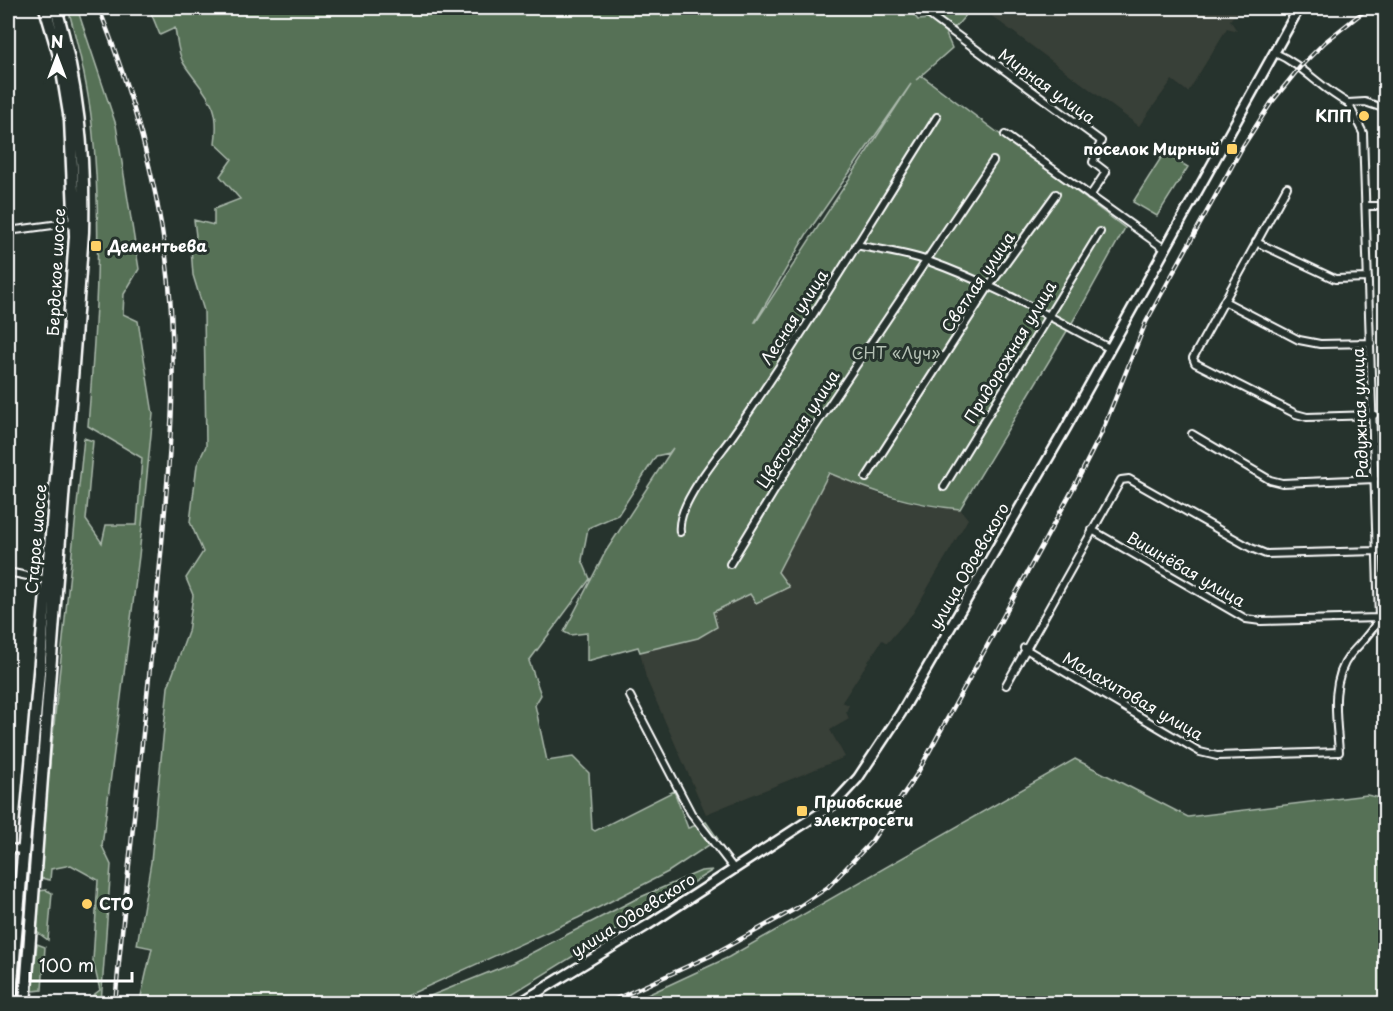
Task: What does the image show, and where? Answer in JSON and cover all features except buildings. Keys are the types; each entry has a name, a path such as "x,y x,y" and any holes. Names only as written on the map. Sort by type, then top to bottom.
{"highway":[{"name":"Бердское шоссе","path":"45,8 60,59 70,120 75,222 70,364"},
{"name":"Бердское шоссе","path":"56,8 70,57 81,118 84,181 83,232 70,364"},
{"name":"Старое шоссе","path":"10,1004 47,580 70,364"},
{"name":"Старое шоссе","path":"25,1004 70,364"}],"street":[{"name":"улица Одоевского","path":"518,1004 834,804 858,778 901,713 1299,8"},
{"name":"Мирная улица","path":"924,11 1101,141 1094,162 1106,172 1090,196"},
{"path":"1275,52 1300,67 1333,95 1348,103 1365,102 1386,109"},
{"name":"Радужная улица","path":"1348,103 1363,133 1374,415 1378,618"},
{"name":"Лесная улица","path":"680,532 678,522 701,480 856,245 936,117"},
{"path":"1005,135 1165,249"},
{"name":"Цветочная улица","path":"730,564 796,455 993,162"},
{"path":"1287,187 1193,358 1195,363 1296,414 1307,417 1374,415"},
{"name":"Светлая улица","path":"866,478 990,285 1056,194"},
{"path":"1366,206 1386,206"},
{"path":"8,231 75,222"},
{"name":"Придорожная улица","path":"944,487 1100,232"},
{"path":"1256,242 1335,279 1368,278"},
{"path":"856,245 925,260 990,285 1023,300 1048,317 1109,348"},
{"path":"1224,301 1299,340 1320,344 1371,343"},
{"path":"1192,434 1276,482 1375,479"},
{"path":"1006,685 1024,648 1121,480 1129,479 1251,548 1266,554 1377,551"},
{"name":"Вишнёвая улица","path":"1092,530 1246,619 1261,621 1378,618"},
{"path":"8,572 47,580"},
{"name":"Малахитовая улица","path":"1024,648 1200,752 1217,756 1339,752 1336,699 1339,677 1349,657 1372,633 1378,618"},
{"path":"630,696 691,813 734,869"},
{"path":"8,847 25,851"}],"shaded area":[{"path":"981,8 1241,8 1230,20 1237,31 1227,28 1188,92 1172,80 1139,126"},
{"path":"829,473 884,496 927,506 960,509 968,519 913,613 887,643 882,640 842,702 849,705 846,712 849,719 830,730 845,757 706,814 646,678 640,652 698,638 713,612 750,594 789,587 778,572"}],"green space":[{"path":"68,8 77,8 116,125 139,269 124,294 123,314 138,321 153,414 139,556 102,846 111,865 101,1003 52,1003 88,999 100,990 93,961 98,880 71,865 51,869 50,880 40,878 41,849 84,438 93,441 86,520 102,543 106,525 137,525 142,458 88,426 96,313 97,200 90,109"},
{"name":"СНТ «Луч»","path":"149,8 920,8 913,14 918,20 929,19 945,32 952,48 916,80 922,76 1125,228 1079,311 960,509 893,497 829,473 778,572 789,587 756,603 750,594 713,612 717,627 698,638 640,652 638,647 587,661 587,633 570,635 564,632 606,551 673,448 669,453 656,456 618,515 588,528 582,560 590,579 529,661 541,695 535,705 547,761 573,757 589,773 592,829 595,831 674,791 688,828 706,822 718,839 668,872 578,918 391,1003 148,1003 141,996 152,948 137,945 151,862 168,687 188,632 193,595 186,578 203,552 190,522 197,465 206,446 204,311 193,275 191,248 196,236 194,220 214,225 214,209 240,199 220,176 232,159 215,143 216,117 213,108 205,92 182,60 175,28 160,35","holes":["911,84 756,322 806,235"]},
{"path":"927,8 972,8 953,30"},
{"path":"1164,153 1188,167 1157,216 1133,202"},
{"path":"1075,759 1188,817 1367,795 1385,799 1385,1003 630,1003 729,957"},
{"path":"713,870 497,1003 413,1003 512,963 636,899 701,871"},
{"path":"46,890 52,893 48,940 37,932 39,891"},
{"path":"37,944 45,947 42,990 34,991 32,989"}],"railway":[{"path":"99,8 131,99 155,193 170,297 173,376 166,496 154,629 115,1004"},
{"path":"605,1004 710,956 797,908 828,887 871,842 917,774 1074,487 1101,434 1146,322 1243,146 1271,103 1300,67 1325,42 1368,8"}],"place":[{"name":"КПП","path":"1364,116"},
{"name":"поселок Мирный","path":"1232,149"},
{"name":"Дементьева","path":"96,246"},
{"name":"Приобские электросети","path":"802,811"},
{"name":"СТО","path":"87,904"}]}
